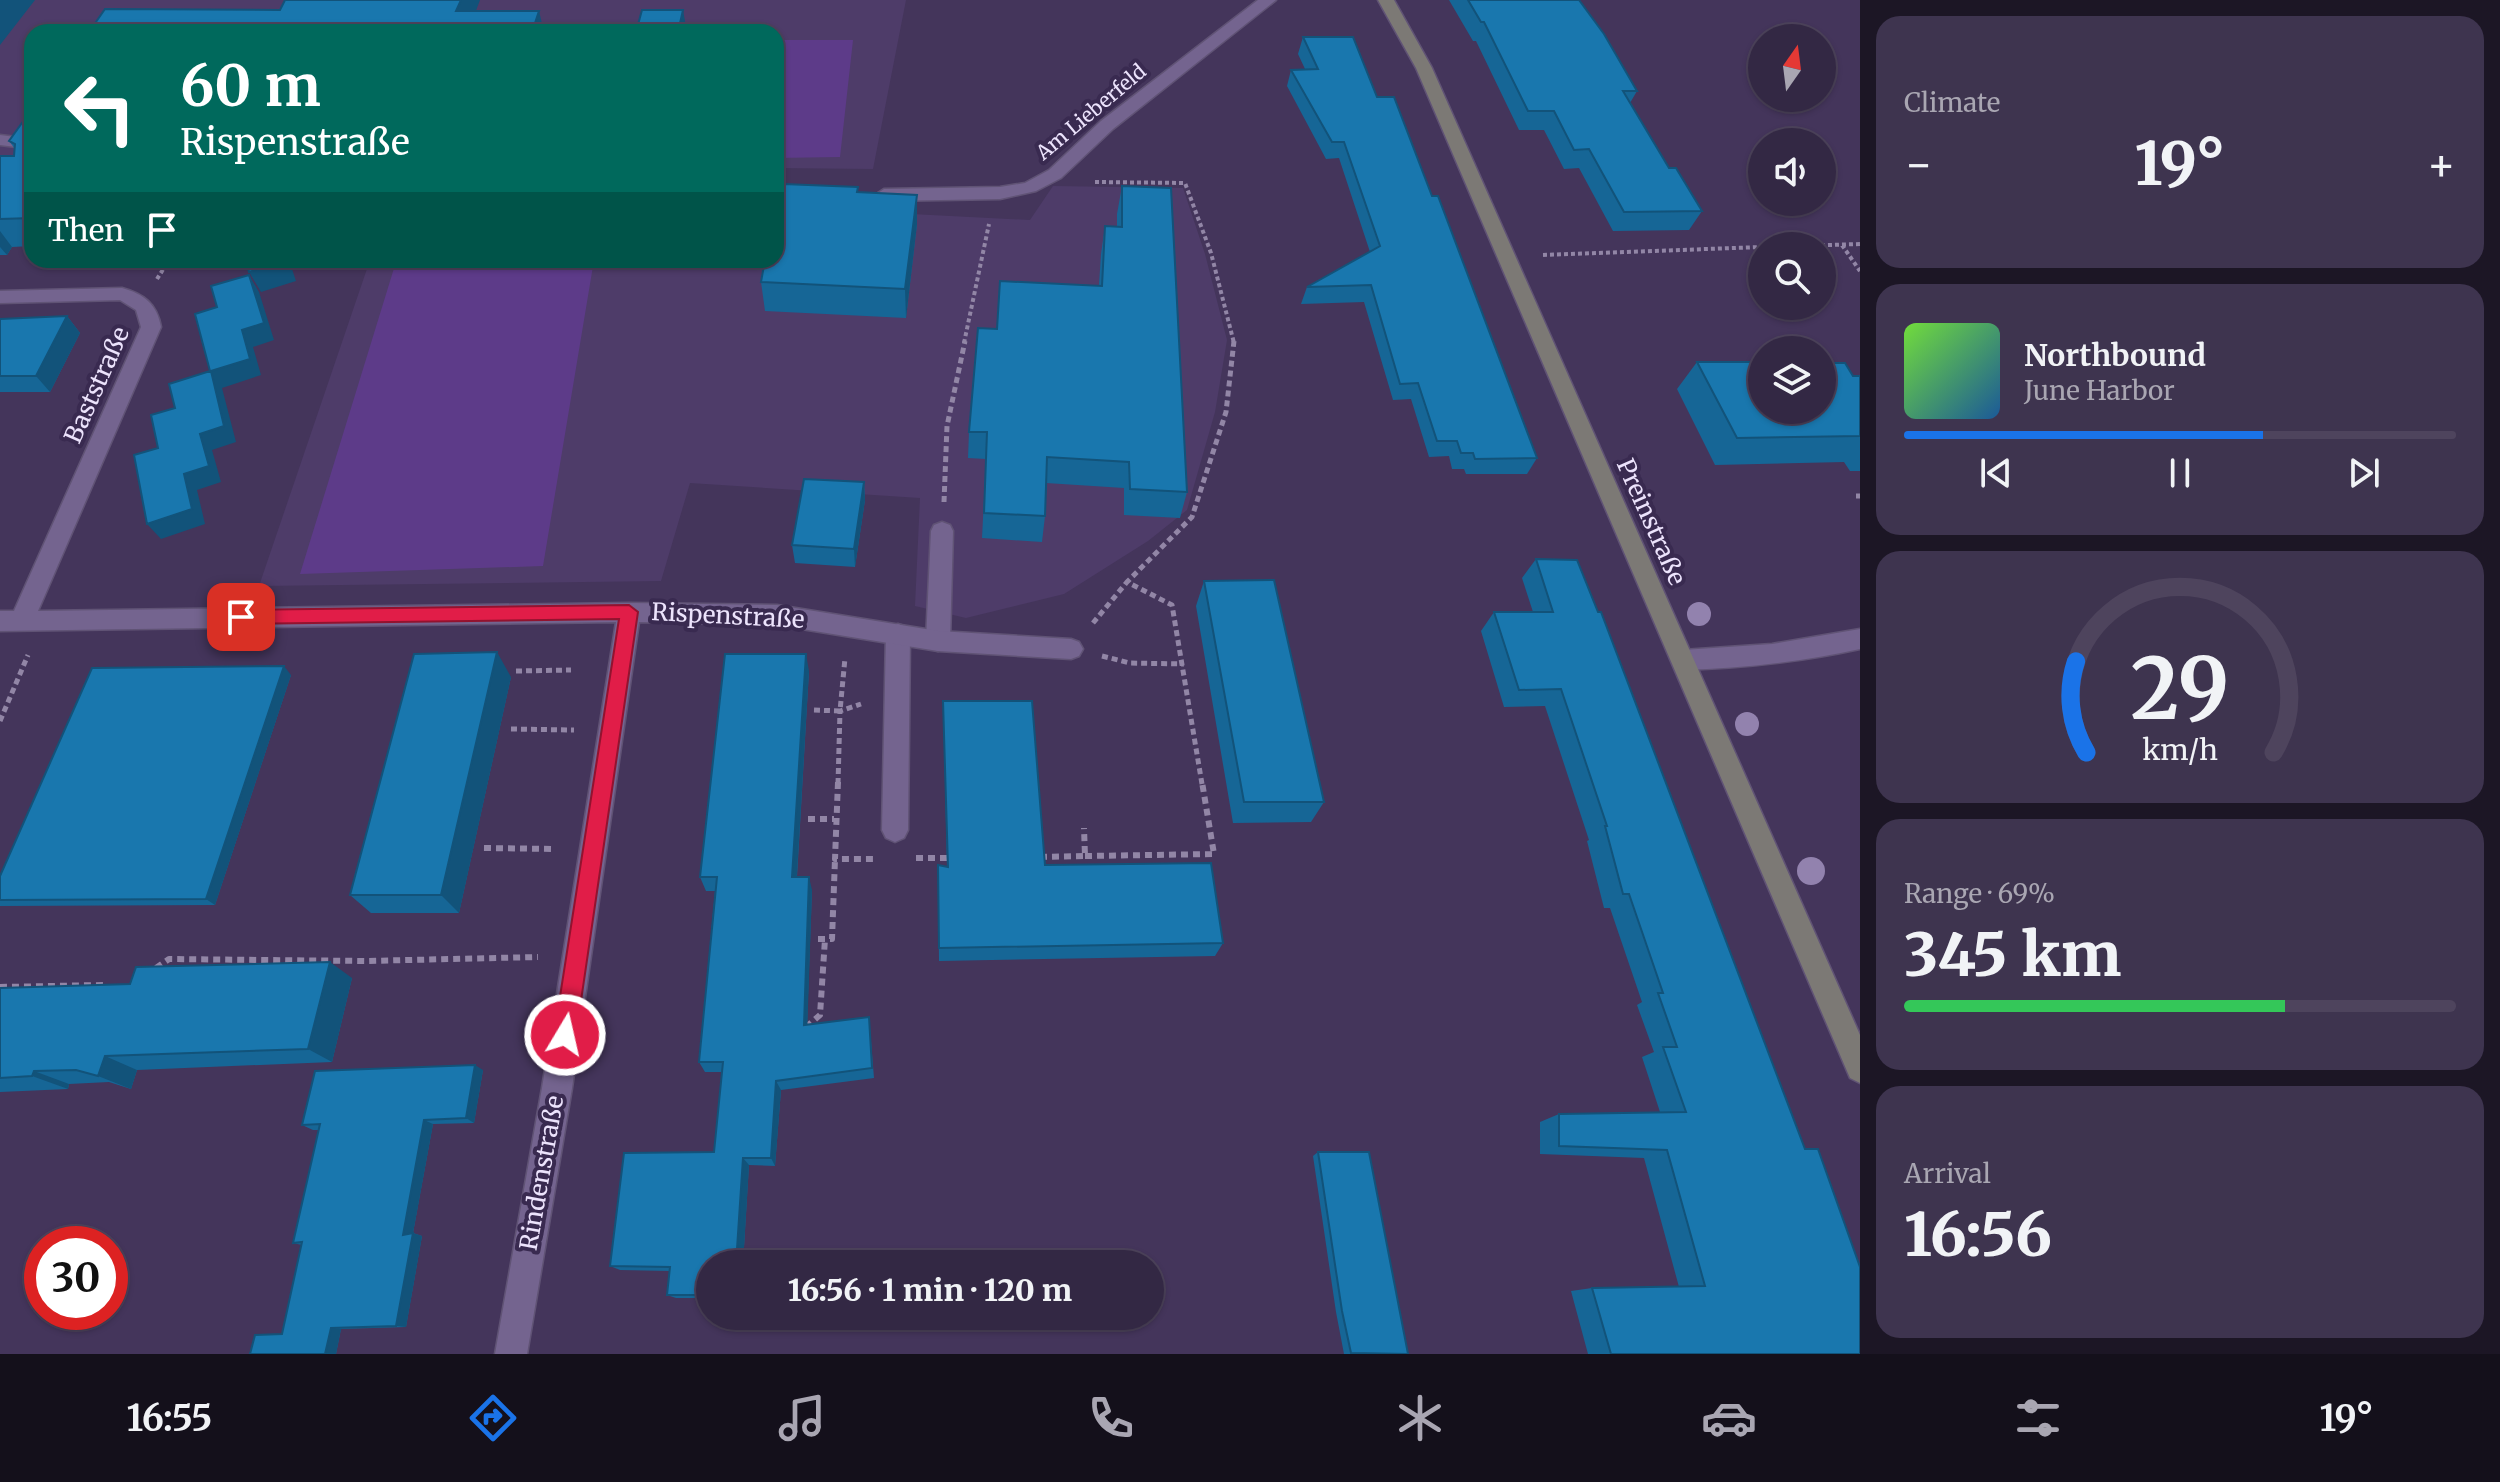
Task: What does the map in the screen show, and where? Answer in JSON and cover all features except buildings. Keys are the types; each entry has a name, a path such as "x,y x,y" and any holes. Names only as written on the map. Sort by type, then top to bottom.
{"street":[{"name":"Am Lieberfeld","path":"870,194 1000,193 1030,187 1055,174 1107,125 1268,0"},
{"name":"Preinstraße","path":"1386,0 1424,68 1860,1068"},
{"path":"0,140 24,143"},
{"name":"Baststraße","path":"0,297 122,294 141,301 149,312 151,327 11,621"},
{"path":"938,641 942,531"},
{"name":"Rispenstraße","path":"11,621 629,612 777,615 938,641 1071,649"},
{"name":"Rindenstraße","path":"511,1354 557,1088 629,612"},
{"path":"895,830 898,634"},
{"path":"1683,660 1736,659 1819,649 1860,639"}],"path":[{"path":"1055,174 1045,182 1185,183 1211,253 1234,339 1226,412 1192,517 1127,582 1071,649 1130,663 1184,664"},
{"path":"942,531 947,426 982,247 992,216"},
{"path":"1836,245 1860,244"},
{"path":"1842,245 1860,271"},
{"path":"1506,256 1748,247"},
{"path":"1085,856 1214,854 1172,605 1127,582"},
{"path":"814,710 840,711 846,646"},
{"path":"0,721 32,647"},
{"path":"516,671 571,670"},
{"path":"511,729 582,730"},
{"path":"808,819 834,819"},
{"path":"484,848 560,849"},
{"path":"802,1031 820,1015 821,939 832,939 835,859"},
{"path":"145,976 169,959 365,961 541,957"},
{"path":"0,987 119,985"}],"shaded area":[{"path":"0,0 906,0 873,169 784,168 784,24 24,24 24,170 0,170"},
{"path":"784,40 853,40 840,157 784,158"},
{"path":"1053,186 1183,188 1205,254 1227,340 1215,412 1187,510 1148,541 1064,594 966,618 915,606 920,498 690,483 661,581 259,586 367,268 784,268 784,207 1030,220"},
{"path":"394,268 593,268 543,566 300,574"}],"route":[{"path":"241,617 629,612 565,1035"}]}
